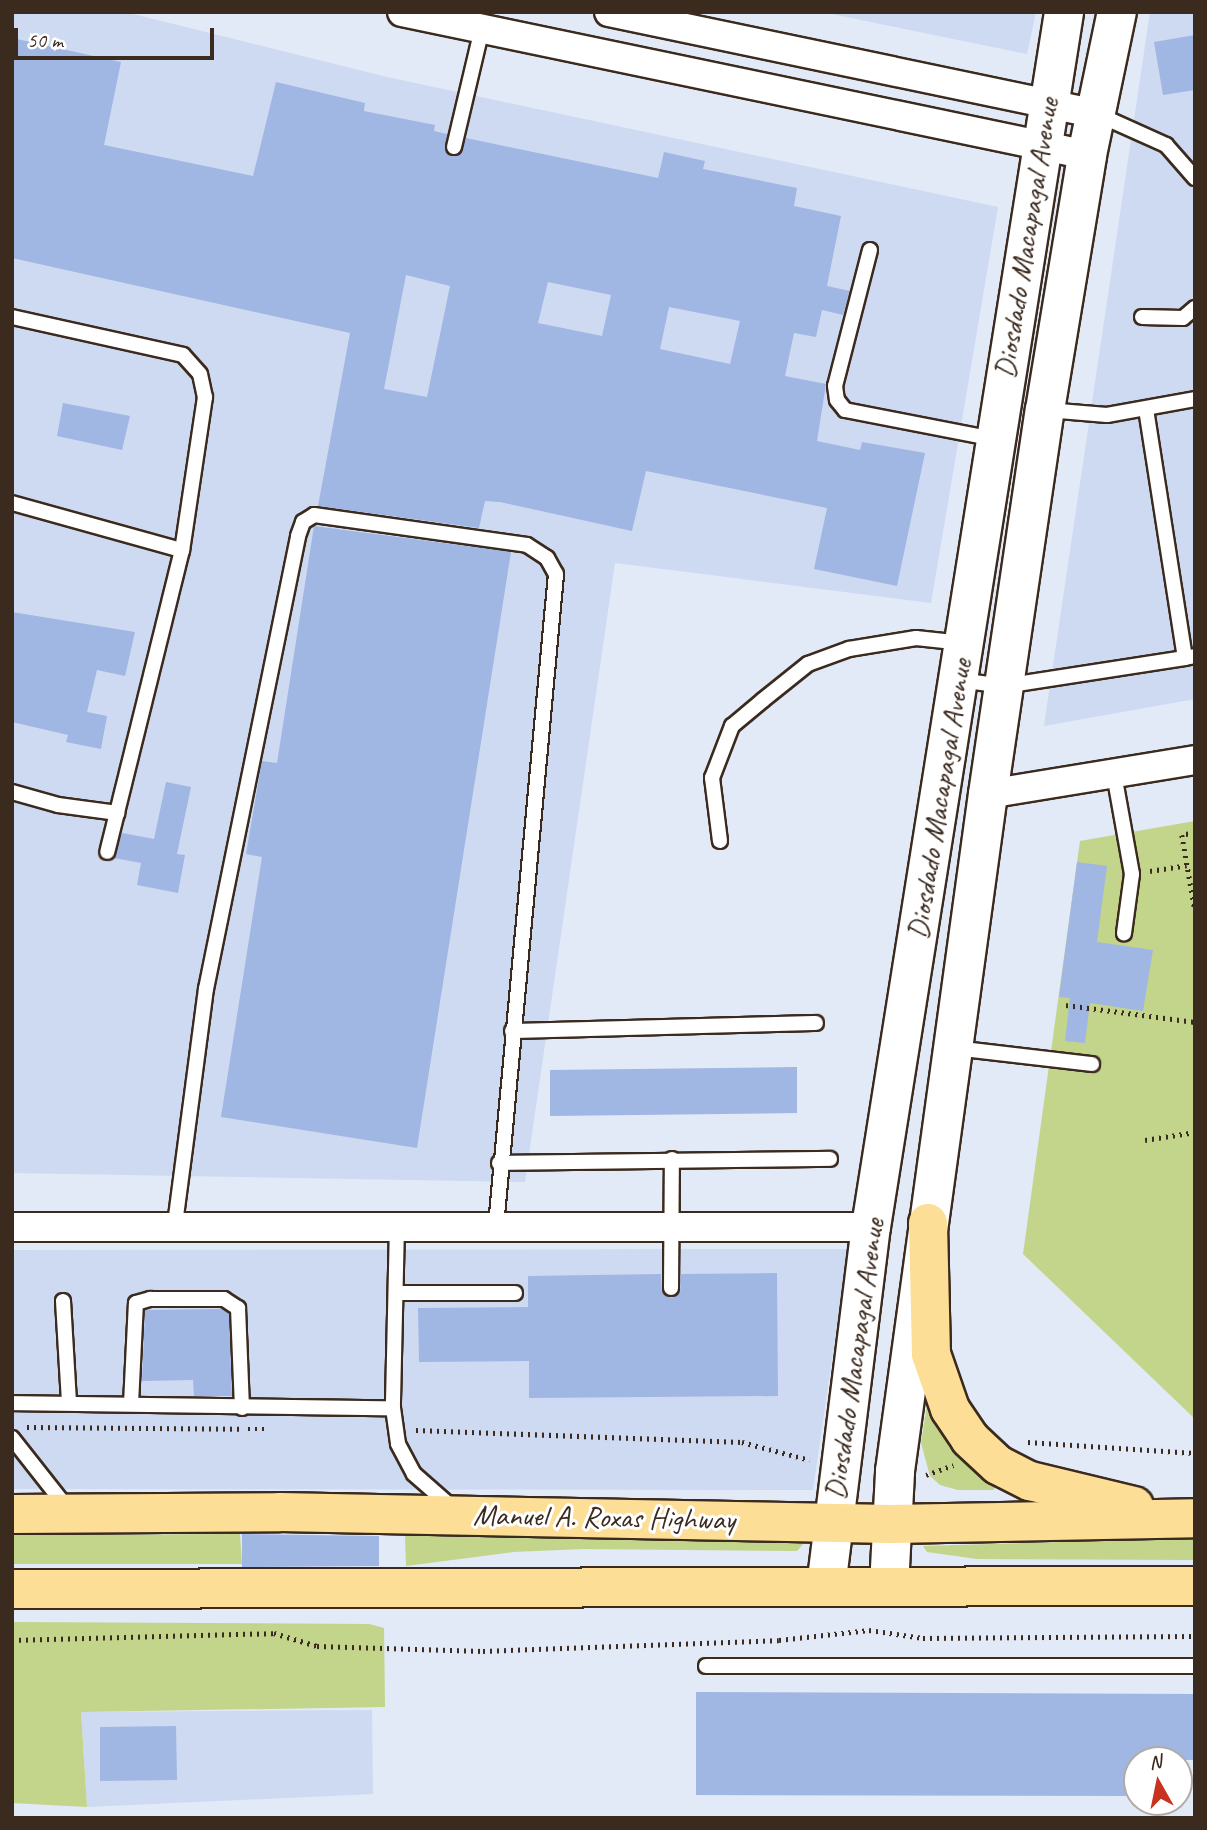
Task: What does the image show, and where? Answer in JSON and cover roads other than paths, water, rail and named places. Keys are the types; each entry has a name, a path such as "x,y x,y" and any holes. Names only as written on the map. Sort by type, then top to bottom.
{"main road":[{"name":"Diosdado Macapagal Avenue","path":"827,1587 832,1522 871,1227 1046,103 1064,12"},
{"name":"Diosdado Macapagal Avenue","path":"889,1587 891,1524 928,1223 988,794 1045,410 1087,155 1117,12"},
{"path":"928,1223 931,1354 950,1409 982,1451 998,1465 1030,1481 1189,1518"},
{"name":"Manuel A. Roxas Highway","path":"12,1514 460,1514 891,1524 1189,1518"},
{"path":"12,1589 1195,1587"}],"street":[{"path":"402,12 1087,155"},
{"path":"609,12 1096,114"},
{"path":"988,794 1195,760"},
{"path":"12,1227 175,1224 871,1227"}],"lane":[{"path":"454,147 482,29"},
{"path":"1096,114 1166,145 1195,178"},
{"path":"870,250 835,386 837,400 845,410 994,439"},
{"path":"1142,317 1183,318 1195,308"},
{"path":"12,317 183,355 200,374 205,397 182,550 107,852"},
{"path":"1045,410 1107,415 1195,399"},
{"path":"958,680 1004,686 1190,657 1146,409"},
{"path":"12,503 182,550"},
{"path":"175,1224 206,989 298,536 303,522 314,515 527,545 547,558 556,574 499,1163 496,1226"},
{"path":"720,841 712,778 732,726 763,700 808,664 849,649 916,638 963,643"},
{"path":"1114,774 1132,874 1124,933"},
{"path":"12,792 58,806 117,813"},
{"path":"512,1031 816,1023"},
{"path":"954,1048 1092,1064"},
{"path":"671,1287 672,1159"},
{"path":"499,1163 830,1159"},
{"path":"397,1225 393,1408 398,1444 406,1464 460,1514"},
{"path":"397,1293 515,1293"},
{"path":"131,1404 136,1303 150,1299 224,1299 235,1304 239,1314 242,1408"},
{"path":"63,1301 69,1403"},
{"path":"12,1403 393,1408"},
{"path":"12,1438 72,1514"},
{"path":"706,1666 1195,1666"}]}
